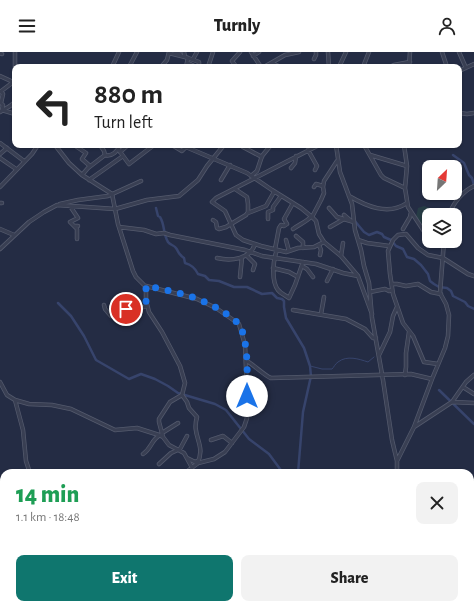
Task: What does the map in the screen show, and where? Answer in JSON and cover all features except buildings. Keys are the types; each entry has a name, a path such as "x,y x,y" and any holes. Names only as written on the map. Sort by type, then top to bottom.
{"street":[{"path":"15,52 15,64"},
{"path":"113,64 119,52"},
{"path":"131,64 137,52"},
{"path":"163,64 169,52 193,59 199,62 199,64"},
{"path":"175,52 181,56"},
{"path":"184,52 188,63"},
{"path":"193,59 197,52"},
{"path":"209,64 213,52"},
{"path":"234,64 232,61 240,52"},
{"path":"250,52 259,64"},
{"path":"253,56 259,52"},
{"path":"271,63 285,55 299,52"},
{"path":"314,59 316,52"},
{"path":"328,52 329,64"},
{"path":"340,64 346,52"},
{"path":"364,64 369,52"},
{"path":"402,64 410,62 410,52"},
{"path":"442,52 446,64"},
{"path":"459,52 466,68"},
{"path":"462,70 474,64"},
{"path":"0,76 12,82"},
{"path":"6,79 6,84 8,86"},
{"path":"1,111 3,105 1,104 3,94 0,91 12,84"},
{"path":"1,111 12,104"},
{"path":"1,111 12,113"},
{"path":"462,113 474,113"},
{"path":"0,143 24,161"},
{"path":"0,154 7,148"},
{"path":"0,187 36,148"},
{"path":"60,148 69,163 82,175 112,194 119,227 133,271 146,286 197,298 223,312 238,323 241,328 247,361 247,396 245,410 247,418 243,429 225,452 216,458 198,462 187,458"},
{"path":"78,148 86,153 82,159 90,166"},
{"path":"102,148 105,155"},
{"path":"120,148 119,151 129,164 150,148"},
{"path":"82,175 90,166 105,155 111,155 124,148"},
{"path":"177,148 182,151 185,148"},
{"path":"191,148 255,178 312,217 316,221 319,234 324,242 341,256 358,276 372,316"},
{"path":"57,206 115,209 147,200 181,195 198,180 222,148"},
{"path":"245,148 262,157"},
{"path":"251,176 256,171 262,157 269,148"},
{"path":"310,148 212,201 225,211 236,235 243,240 286,252 319,245 324,242"},
{"path":"336,148 340,175 352,207 352,221 370,292 372,316 392,440 397,461 397,469"},
{"path":"366,148 377,171 382,177 406,188"},
{"path":"405,148 408,166 406,188 407,203 422,228"},
{"path":"308,150 317,166 315,170"},
{"path":"370,155 408,166"},
{"path":"89,180 123,156"},
{"path":"291,168 295,163 296,156"},
{"path":"0,158 16,170"},
{"path":"293,229 312,217 324,193 323,186 325,179 337,160"},
{"path":"221,180 230,165"},
{"path":"0,249 14,235 40,214 57,206 78,200 112,194 141,181"},
{"path":"314,187 316,184 323,186"},
{"path":"452,208 466,191 474,186"},
{"path":"235,189 248,199 248,209 246,214"},
{"path":"213,220 216,222 218,229 226,227 246,214 266,206 274,192"},
{"path":"268,218 268,212 274,210 273,207 281,196"},
{"path":"349,196 360,203 382,209 394,208 407,203"},
{"path":"293,203 284,219 287,224 280,226 279,228 273,268 275,283 278,290 289,298 302,264"},
{"path":"70,206 78,217 77,219 70,221 76,226 77,239"},
{"path":"329,208 334,215 344,217 352,221"},
{"path":"411,212 410,217 403,229 394,238 388,250 392,290 403,323 413,336 424,362 438,364"},
{"path":"330,227 344,217"},
{"path":"119,227 144,230 152,232 152,234 164,233 170,236 302,264 316,264 343,273 358,276"},
{"path":"0,229 14,235"},
{"path":"403,229 418,248 428,255 443,258 468,274 474,276"},
{"path":"398,235 406,234"},
{"path":"296,236 303,242 303,248"},
{"path":"286,240 289,251"},
{"path":"358,240 367,243 389,246"},
{"path":"341,256 343,243"},
{"path":"217,258 237,260 250,252 255,244"},
{"path":"319,245 321,250 320,255"},
{"path":"385,246 388,250"},
{"path":"397,461 414,427 445,348 449,320 447,308 441,294 443,248"},
{"path":"246,255 255,264 253,270"},
{"path":"240,277 242,257"},
{"path":"302,264 313,277"},
{"path":"273,268 289,272 298,277"},
{"path":"327,281 333,269"},
{"path":"392,284 406,286 418,284 431,292 441,294"},
{"path":"146,286 147,305 150,315 162,332 180,364 185,383 182,395 170,402 162,415 159,422 162,435 169,445 184,453 192,468 198,462 201,450 196,433 195,424 197,417 189,408 182,395"},
{"path":"370,292 385,288 389,291 392,290"},
{"path":"321,314 324,297"},
{"path":"104,305 110,316 121,314 129,307 144,307 147,305"},
{"path":"379,355 390,332 397,307"},
{"path":"293,310 347,320 365,329 373,338 376,338"},
{"path":"405,375 409,332"},
{"path":"247,361 271,378 414,374 432,379"},
{"path":"414,427 452,402 474,375"},
{"path":"0,382 7,395 15,400 29,404 52,405 71,409 115,430 137,428 162,435"},
{"path":"463,387 474,394"},
{"path":"15,400 23,430 26,461 29,469"},
{"path":"452,402 474,403"},
{"path":"143,454 149,450 156,438 178,423"},
{"path":"159,464 171,453 181,448 187,436"},
{"path":"211,440 223,436 232,443"}],"shaded area":[{"path":"424,206 430,208 422,208 422,226 419,224 416,217 418,208"}],"waterway":[{"path":"453,155 464,163 474,185"},
{"path":"156,208 158,216 162,220 165,236 168,242 176,248 179,254 184,258 185,263 193,267 198,274 205,276 209,280 219,281 234,287 247,287 262,294 272,293 277,298 284,301 286,318 304,348 310,366 311,376 303,412 298,469"},
{"path":"354,220 364,232 369,235 377,232 391,240 396,246 403,249 407,257 414,259 421,265 428,274 430,281 439,287 447,288 451,291 453,296 465,302 468,306 474,309"},
{"path":"58,303 71,316 84,336 96,360 129,379 141,374 155,379 178,393 215,404 226,410 249,439 269,454 280,469"},
{"path":"310,366 322,369 332,369 337,363 345,359 353,358 368,362 374,357"},
{"path":"439,390 474,424"}],"route":[{"path":"126,309 128,307 136,306 145,307 147,305 146,286 197,298 223,312 238,323 241,329 246,353 247,396"}]}
